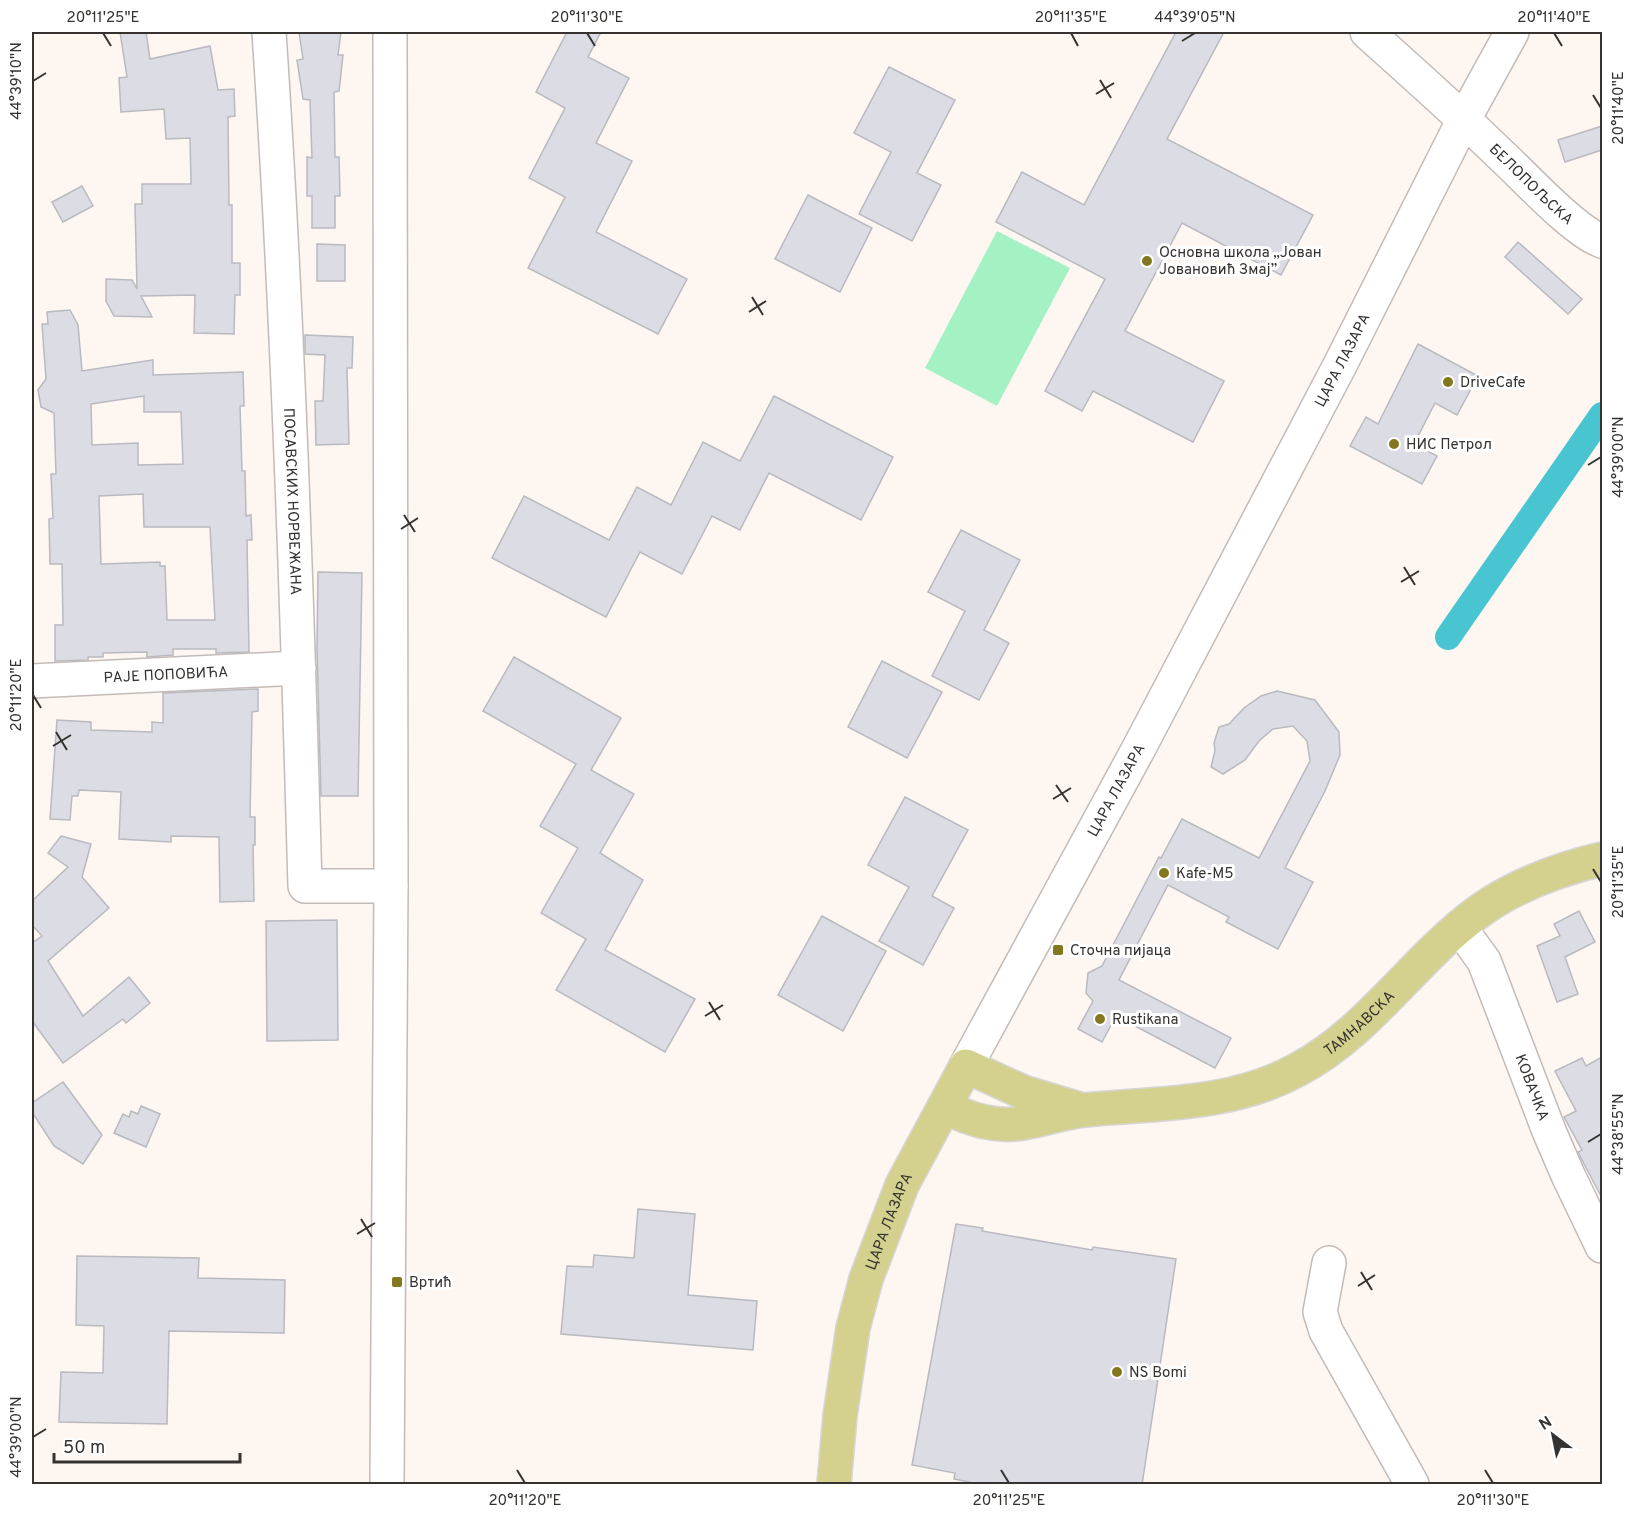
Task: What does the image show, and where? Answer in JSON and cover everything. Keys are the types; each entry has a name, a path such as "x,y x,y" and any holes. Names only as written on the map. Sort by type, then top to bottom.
{"main road":[{"name":"ТАМНАВСКА","path":"1083,1110 1180,1104 1223,1097 1261,1086 1296,1071 1330,1051 1374,1012 1460,928 1492,903 1530,883 1566,868 1602,859"},
{"name":"ЦАРА ЛАЗАРА","path":"834,1485 840,1416 853,1328 866,1279 902,1185 966,1066"},
{"path":"966,1066 1023,1092 1083,1110"},
{"path":"944,1107 978,1121 1007,1125 1083,1110"}],"street":[{"name":"ПОСАВСКИХ НОРВЕЖАНА","path":"268,32 280,193 305,886 391,886"},
{"path":"387,1485 391,886 390,32"},
{"name":"БЕЛОПОЉСКА","path":"1367,32 1582,230 1602,241"},
{"name":"ЦАРА ЛАЗАРА","path":"966,1066 1133,758 1340,365 1464,119 1512,32"},
{"name":"РАЈЕ ПОПОВИЋА","path":"32,681 298,668"},
{"name":"КОВАЧКА","path":"1460,928 1484,961 1549,1131 1602,1246"},
{"path":"1329,1263 1320,1312 1326,1331 1412,1485"}],"green space":[{"path":"997,231 1070,268 997,406 925,368"}],"building":[{"path":"120,32 146,32 150,59 210,46 218,90 234,89 235,116 228,117 229,205 232,205 232,263 240,263 240,295 235,295 234,334 194,333 195,295 141,296 152,317 114,316 106,301 106,279 132,280 137,289 135,204 142,204 142,184 191,184 190,138 166,139 164,109 121,112 119,78 127,77"},
{"path":"299,32 341,32 338,55 343,55 339,91 334,92 335,157 339,157 340,196 335,196 335,228 312,228 312,196 307,196 307,157 312,158 310,100 303,99 297,60 303,59"},
{"path":"567,32 601,32 588,57 629,78 596,143 632,161 596,232 687,279 658,334 528,268 565,197 529,178 565,108 536,92"},
{"path":"1176,32 1224,32 1167,139 1313,215 1281,275 1182,223 1125,331 1224,381 1193,442 1093,391 1082,411 1045,391 1105,279 996,222 1022,172 1084,205"},
{"path":"889,67 955,100 917,173 941,185 912,241 859,214 891,152 854,133"},
{"path":"1602,126 1602,150 1565,162 1558,140"},
{"path":"82,186 93,206 63,222 52,202"},
{"path":"808,195 872,228 840,292 775,259"},
{"path":"1518,242 1582,299 1568,314 1505,257"},
{"path":"317,244 345,245 345,281 317,281"},
{"path":"70,310 78,325 82,371 153,360 153,375 243,372 244,406 240,406 242,471 245,471 246,516 251,515 252,540 247,540 249,652 216,653 216,649 173,649 173,655 147,657 147,652 103,653 103,657 88,657 88,660 55,661 55,625 63,625 62,564 50,564 49,519 53,518 51,474 56,474 54,413 41,407 38,390 46,379 42,324 48,324 47,312","holes":["144,396 144,412 181,412 183,464 138,465 138,443 92,445 91,404","143,494 144,527 210,527 215,620 167,620 165,566 160,566 160,562 101,564 99,496"]},
{"path":"305,335 353,337 352,368 347,368 349,444 316,445 315,401 323,401 325,355 305,354"},
{"path":"1418,344 1478,376 1457,415 1435,403 1414,444 1437,456 1422,484 1350,446 1366,417 1378,424"},
{"path":"774,396 893,457 861,520 769,473 740,530 712,516 682,574 640,552 606,617 492,558 524,496 609,540 637,487 671,505 703,442 740,461"},
{"path":"961,530 1020,560 984,630 1009,643 979,700 932,676 965,611 928,592"},
{"path":"318,572 362,573 358,796 321,796 317,649"},
{"path":"514,657 621,718 591,770 634,794 600,853 643,880 605,950 695,999 665,1052 556,990 586,939 541,913 578,848 540,826 576,764 483,711"},
{"path":"882,661 942,692 907,758 848,727"},
{"path":"258,689 258,711 252,712 250,817 255,817 254,901 220,902 219,837 171,836 171,842 119,839 121,792 79,790 78,796 72,796 70,820 50,819 57,720 91,722 91,730 152,732 152,722 163,723 163,693"},
{"path":"1277,691 1315,700 1339,732 1340,755 1325,791 1285,868 1313,882 1278,949 1226,922 1229,917 1168,885 1119,980 1231,1038 1215,1068 1116,1016 1102,1042 1078,1029 1093,1001 1086,993 1088,973 1102,966 1159,857 1161,858 1182,819 1259,858 1310,761 1307,741 1293,726 1273,729 1259,741 1245,760 1223,774 1211,767 1219,727 1229,724 1244,708 1261,696"},
{"path":"905,797 968,830 932,896 954,908 923,965 879,941 909,887 868,865"},
{"path":"61,836 91,844 82,877 109,908 48,961 83,1016 129,977 150,1003 126,1023 123,1019 63,1063 32,1021 32,943 42,936 32,925 32,901 68,867 48,853"},
{"path":"1579,911 1595,942 1565,957 1578,994 1557,1002 1537,946 1560,936 1554,924"},
{"path":"822,916 886,951 843,1031 778,995"},
{"path":"337,920 338,1040 267,1041 266,921"},
{"path":"1602,1057 1602,1198 1578,1152 1582,1150 1564,1117 1576,1111 1555,1071 1582,1058 1586,1066"},
{"path":"63,1082 102,1135 83,1164 54,1146 32,1112 32,1103"},
{"path":"141,1106 160,1114 146,1147 114,1133 123,1114 129,1117 131,1111 138,1114"},
{"path":"638,1209 695,1214 688,1295 757,1301 753,1350 561,1334 567,1266 593,1267 594,1255 634,1258"},
{"path":"956,1224 983,1228 982,1231 1092,1250 1093,1247 1176,1259 1142,1485 983,1485 954,1479 955,1473 912,1465"},
{"path":"77,1256 199,1258 198,1278 285,1280 284,1333 169,1331 167,1424 59,1422 61,1372 103,1373 104,1326 76,1325"}],"waterway":[{"path":"1448,637 1602,415"}],"place":[{"name":"Основна школа „Јован Јовановић Змај”","path":"1147,261"},
{"name":"DriveCafe","path":"1448,382"},
{"name":"НИС Петрол","path":"1394,444"},
{"name":"Kafe-M5","path":"1164,873"},
{"name":"Сточна пијаца","path":"1058,950"},
{"name":"Rustikana","path":"1100,1019"},
{"name":"Вртић","path":"397,1282"},
{"name":"NS Bomi","path":"1117,1372"}]}
